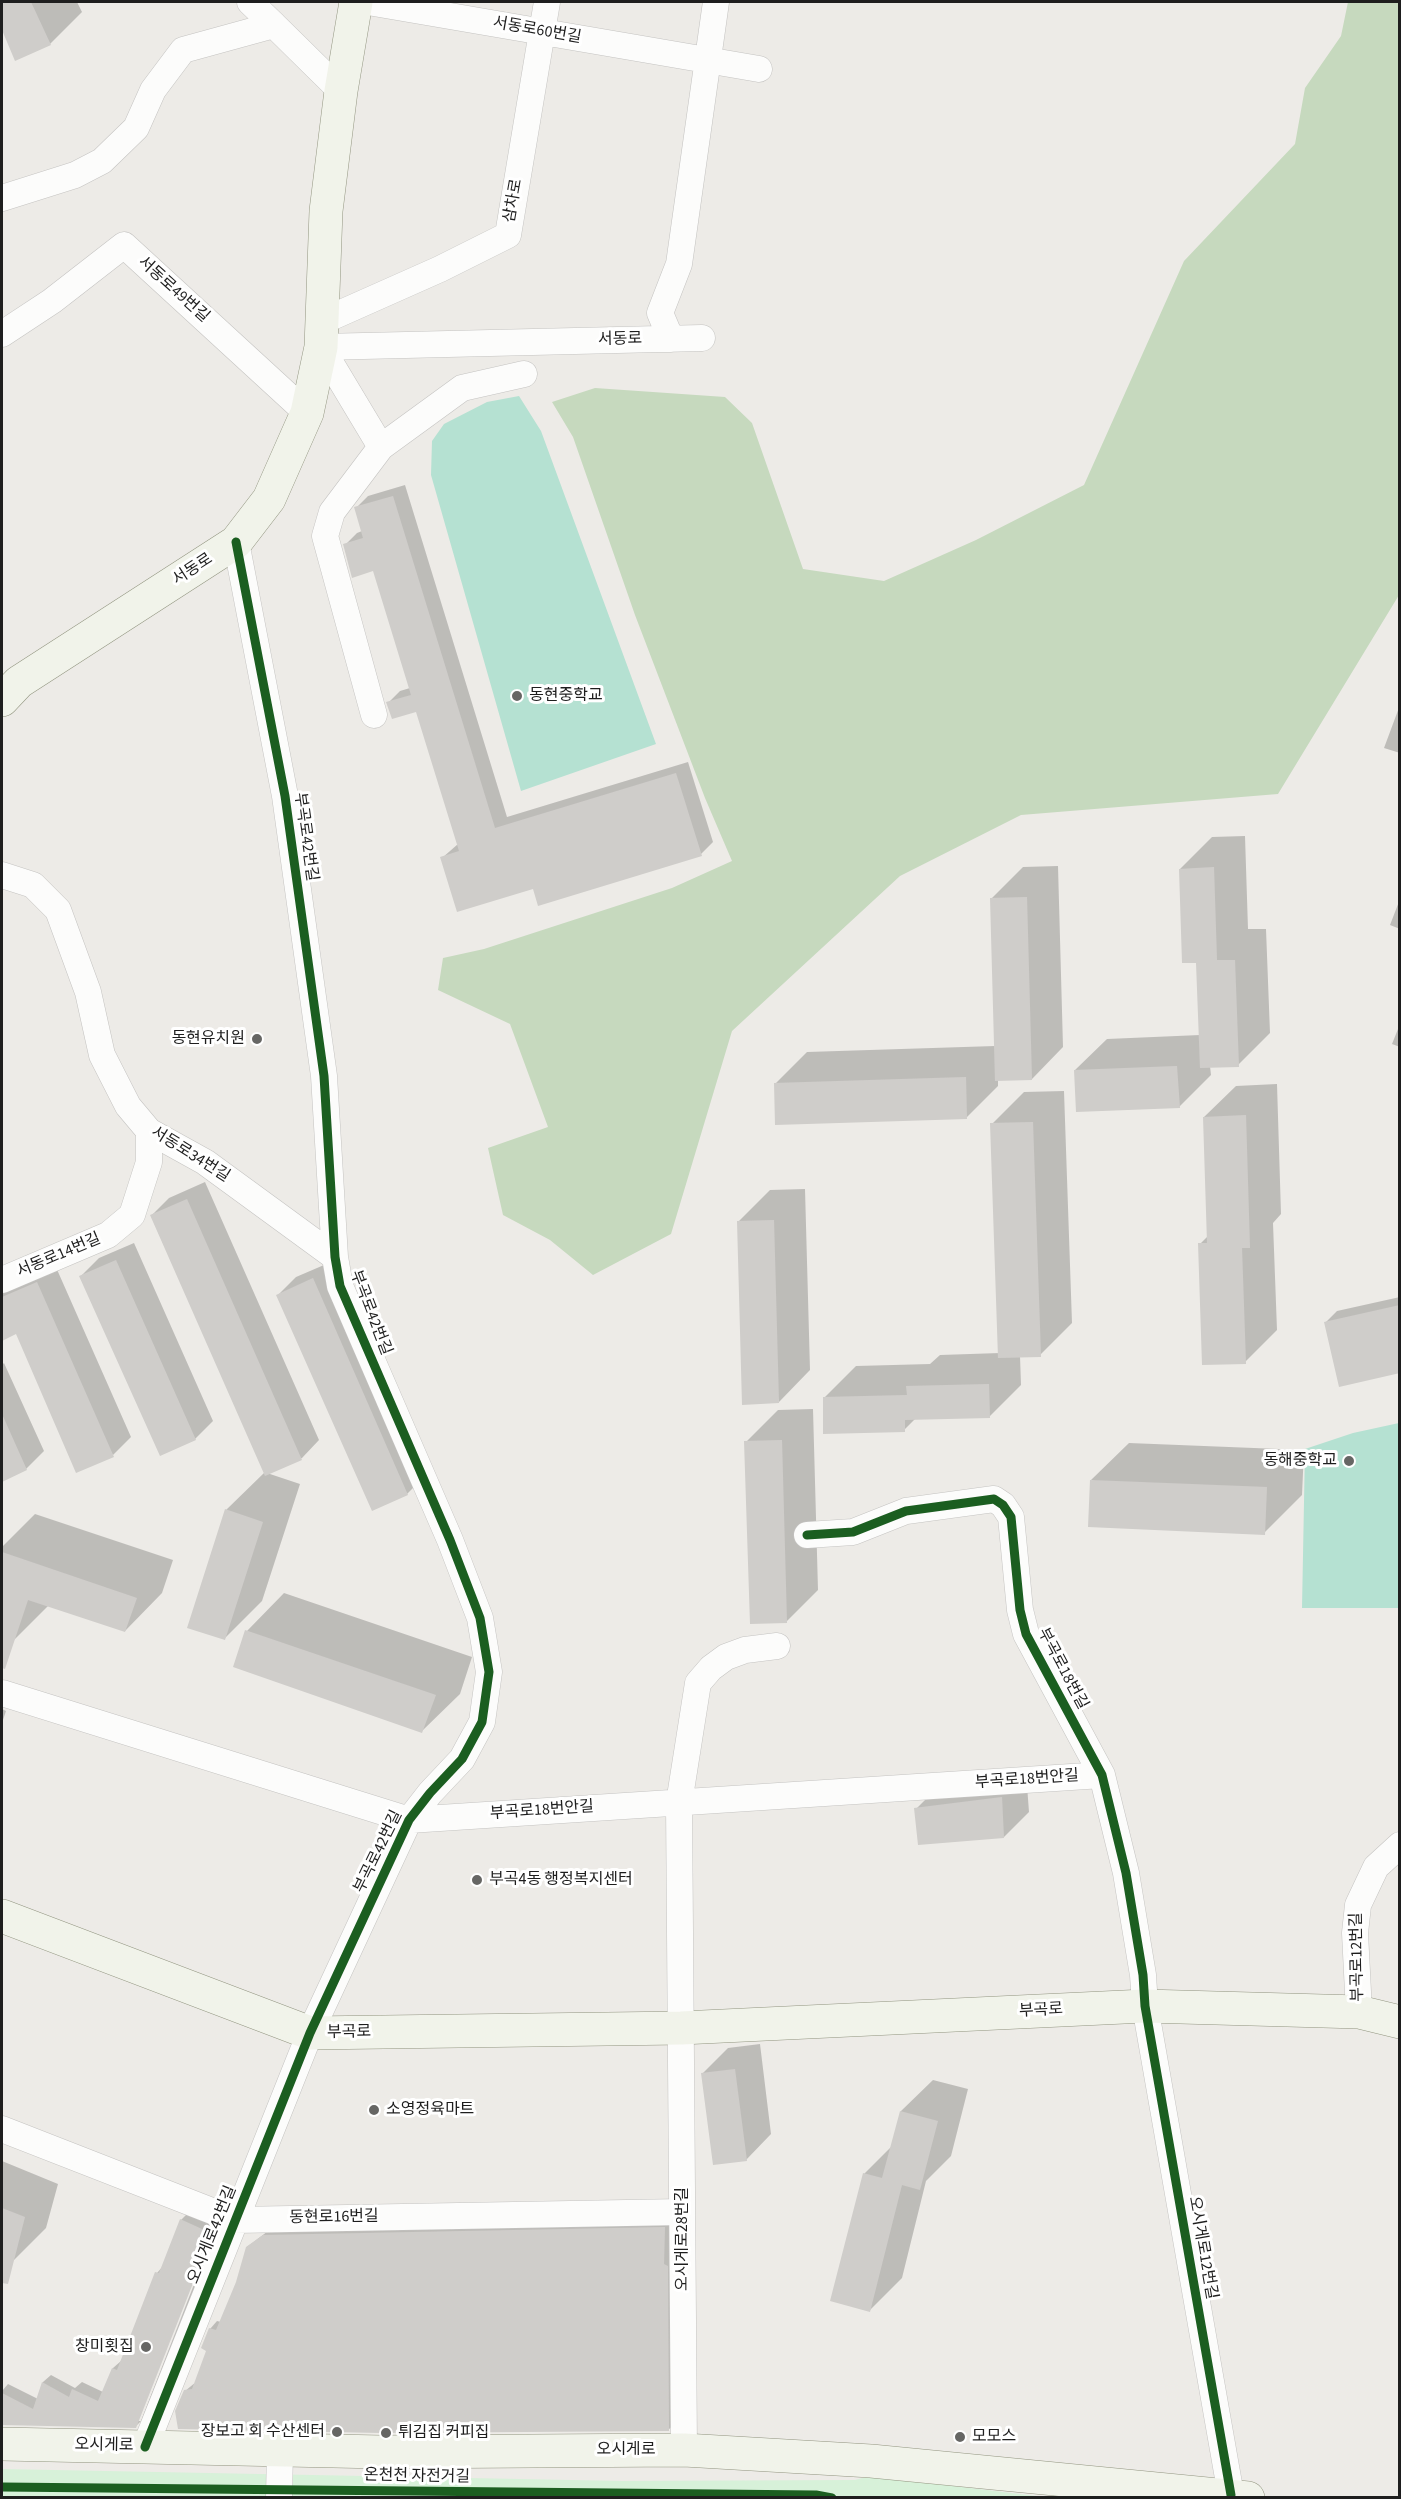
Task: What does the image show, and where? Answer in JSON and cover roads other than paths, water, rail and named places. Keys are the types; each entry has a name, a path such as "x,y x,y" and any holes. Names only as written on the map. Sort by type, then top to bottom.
{"main road":[{"name":"서동로","path":"2,700 19,682 236,542 269,499 307,413 322,334 326,211 341,91 356,2"},
{"name":"부곡로","path":"2,1916 310,2033 681,2028 1145,2006 1359,2012 1400,2022"},
{"name":"오시게로","path":"2,2444 381,2452 684,2450 871,2461 1239,2496"}],"street":[{"path":"250,2 341,91"},
{"name":"서동로60번길","path":"368,2 759,69"},
{"name":"삼차로","path":"322,334 440,268 508,235 547,2"},
{"path":"671,339 660,313 679,264 716,2"},
{"path":"2,198 75,175 102,160 136,128 153,90 183,50 274,25"},
{"name":"서동로49번길","path":"2,334 52,301 124,245 307,413"},
{"path":"322,334 381,447"},
{"name":"서동로","path":"322,334 702,338"},
{"path":"374,715 325,536 332,512 381,447 462,388 524,374"},
{"name":"부곡로42번길","path":"236,542 285,796 324,1076 335,1257 340,1286 450,1540 480,1618 489,1672 482,1722 462,1759 430,1793 409,1820 310,2033"},
{"name":"서동로34번길","path":"2,875 33,885 58,910 88,992 102,1055 128,1106 149,1131 205,1161 335,1257"},
{"name":"서동로14번길","path":"2,1280 108,1235 132,1215 149,1162 149,1131"},
{"name":"부곡로18번길","path":"807,1535 853,1532 906,1511 994,1499 999,1501 1011,1517 1020,1610 1026,1634 1102,1775 1126,1873 1143,1975 1145,2006"},
{"path":"681,2028 679,1803 698,1683 711,1668 726,1657 745,1650 777,1646"},
{"name":"부곡로18번안길","path":"2,1693 409,1820 1102,1775"},
{"name":"부곡로12번길","path":"1359,2012 1355,1933 1358,1905 1372,1872 1400,1845"},
{"name":"오시게로12번길","path":"1145,2006 1239,2496"},
{"name":"오시게로28번길","path":"681,2028 684,2450"},
{"name":"오시게로42번길","path":"145,2447 310,2033"},
{"name":"동현로16번길","path":"2,2129 235,2220 682,2212"},
{"path":"279,2498 280,2450"}],"place":[{"name":"동현중학교","path":"517,696"},
{"name":"동현유치원","path":"257,1039"},
{"name":"동해중학교","path":"1349,1461"},
{"name":"부곡4동 행정복지센터","path":"477,1880"},
{"name":"소영정육마트","path":"374,2110"},
{"name":"창미횟집","path":"146,2347"},
{"name":"장보고 회 수산센터","path":"337,2432"},
{"name":"튀김집 커피집","path":"386,2433"},
{"name":"모모스","path":"960,2437"}]}
